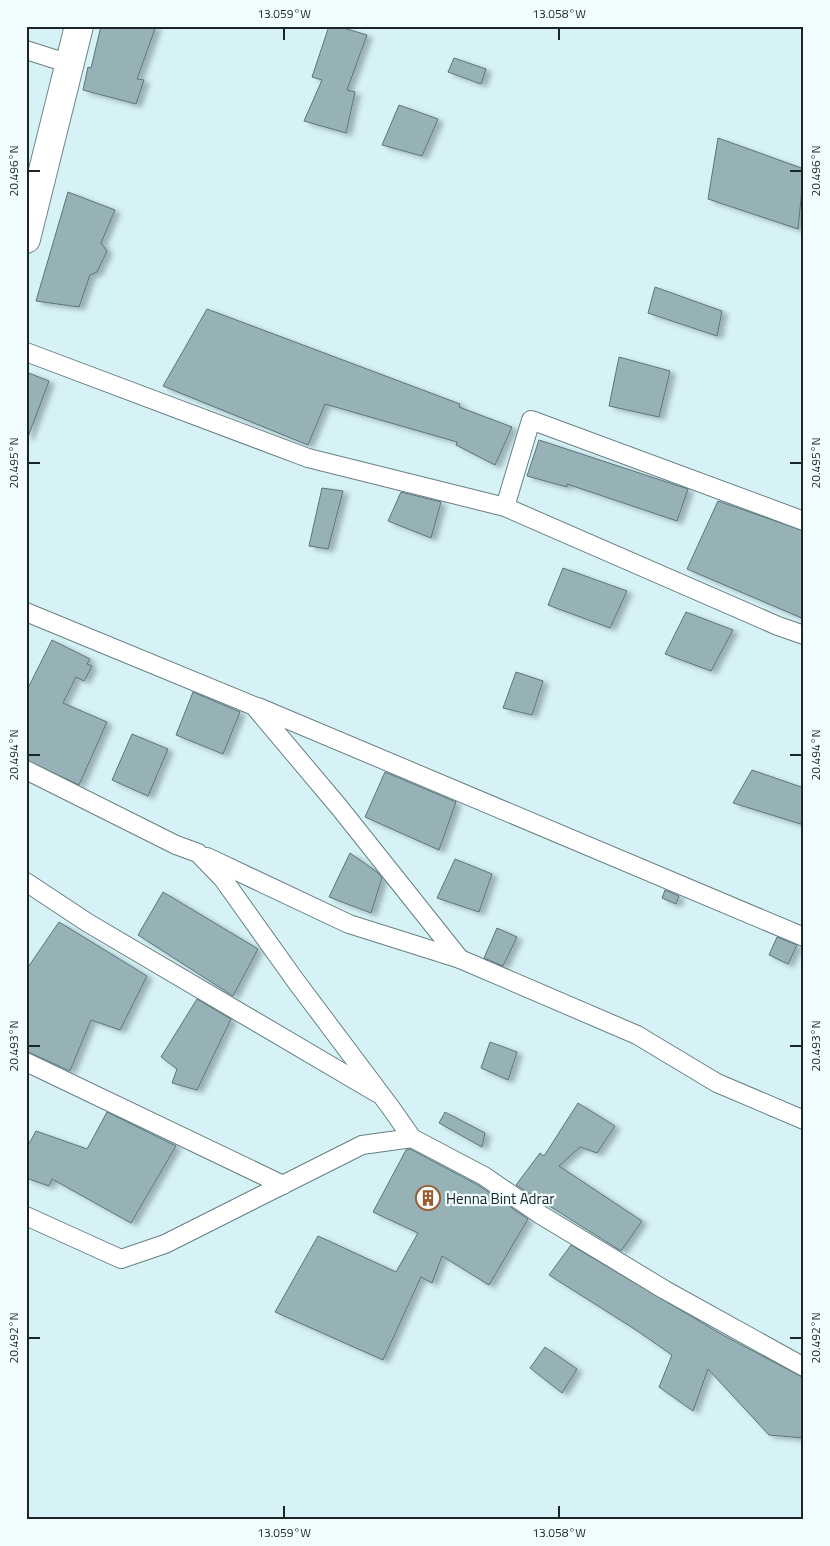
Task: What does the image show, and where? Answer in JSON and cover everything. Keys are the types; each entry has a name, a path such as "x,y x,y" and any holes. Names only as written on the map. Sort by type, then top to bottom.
{"highway":[{"path":"26,239 79,26"}],"street":[{"path":"26,50 70,64"},
{"path":"26,352 308,458 506,508 778,626 804,635"},
{"path":"506,508 531,420 804,521"},
{"path":"26,612 804,937"},
{"path":"254,706 340,807 460,959"},
{"path":"26,770 176,845 198,853 349,924 460,959 637,1035 717,1083 804,1120"},
{"path":"198,853 223,879 295,980 384,1097 412,1138 484,1176 541,1215 665,1290 804,1367"},
{"path":"26,882 88,923 384,1097"},
{"path":"26,1062 283,1185"},
{"path":"26,1216 121,1259 165,1244 362,1146 412,1138"}],"building":[{"path":"101,26 156,26 137,79 144,80 136,104 83,90 88,67 91,68"},
{"path":"329,26 337,26 367,35 347,90 355,92 346,133 304,121 322,80 312,77"},
{"path":"454,58 486,69 481,84 448,72"},
{"path":"399,105 438,119 422,156 382,145"},
{"path":"718,138 804,169 798,229 708,199"},
{"path":"68,192 115,210 101,243 107,251 97,272 90,275 79,307 36,301"},
{"path":"655,287 722,311 717,336 648,313"},
{"path":"207,309 460,404 459,407 512,427 495,465 456,445 457,442 325,404 308,445 163,386"},
{"path":"619,357 670,371 659,417 609,406"},
{"path":"26,372 49,381 28,437 26,437"},
{"path":"539,440 688,489 677,521 567,484 567,487 527,476"},
{"path":"322,488 343,491 328,549 309,546"},
{"path":"401,492 441,502 431,538 388,521"},
{"path":"718,501 804,531 804,619 687,569"},
{"path":"563,568 627,591 610,628 548,605"},
{"path":"686,612 733,630 711,671 665,654"},
{"path":"52,640 90,659 87,664 92,666 84,681 76,677 63,703 107,722 79,785 26,760 26,692"},
{"path":"516,672 543,681 532,715 503,708"},
{"path":"193,692 240,712 223,754 176,735"},
{"path":"132,734 168,749 148,796 112,780"},
{"path":"752,770 804,788 804,825 733,803"},
{"path":"385,772 456,802 439,850 365,817"},
{"path":"350,853 377,872 382,878 371,913 329,897"},
{"path":"455,859 492,874 479,912 437,898"},
{"path":"665,890 679,896 676,904 662,898"},
{"path":"163,892 258,949 233,996 138,935"},
{"path":"59,922 147,976 120,1030 91,1020 70,1071 26,1051 26,970"},
{"path":"497,928 517,937 503,966 484,958"},
{"path":"777,937 797,945 788,964 769,955"},
{"path":"197,999 231,1019 197,1090 172,1083 177,1069 161,1057"},
{"path":"490,1042 517,1052 508,1080 481,1068"},
{"path":"578,1103 615,1126 597,1153 580,1147 559,1166 642,1221 621,1251 516,1185 540,1153 544,1156"},
{"path":"107,1112 176,1146 131,1223 52,1179 49,1186 26,1178 26,1149 36,1131 87,1149"},
{"path":"445,1112 485,1133 482,1147 439,1123"},
{"path":"410,1149 478,1185 528,1219 489,1285 442,1256 432,1283 421,1277 383,1360 275,1312 318,1236 396,1272 418,1233 373,1212 406,1150"},
{"path":"571,1245 721,1334 804,1378 804,1438 769,1435 708,1369 693,1411 659,1387 672,1355 549,1275"},
{"path":"545,1347 577,1369 562,1393 530,1368"}],"place":[{"name":"Henna Bint Adrar","path":"428,1198"}]}
